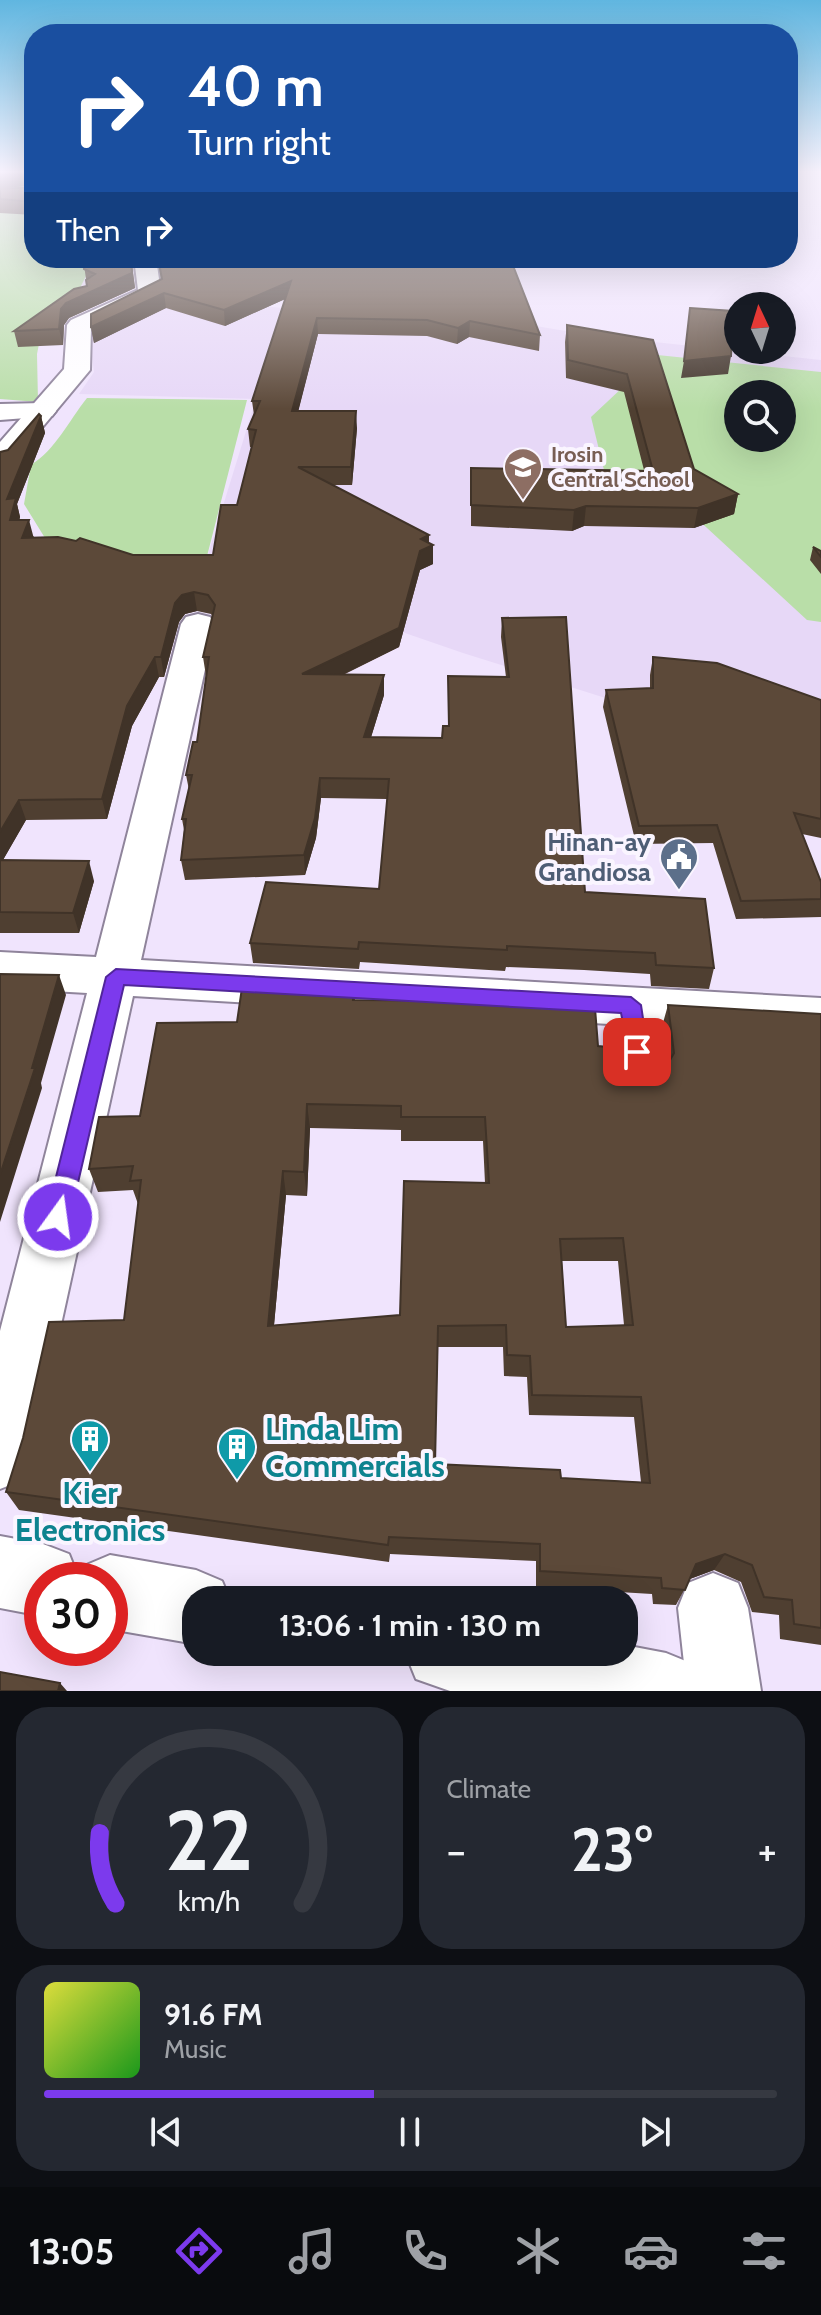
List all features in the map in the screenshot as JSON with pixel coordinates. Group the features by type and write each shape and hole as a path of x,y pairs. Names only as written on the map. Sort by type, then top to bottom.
{"street":[{"path":"0,460 77,370 79,325 150,293 146,268"},
{"path":"0,412 43,411"},
{"path":"0,1457 198,624"},
{"path":"0,970 821,1017"},
{"path":"631,1005 640,1076"},
{"path":"0,1572 24,1576"},
{"path":"128,1595 182,1605"},
{"path":"713,1608 724,1691"},
{"path":"523,1666 666,1691"}],"shaded area":[{"name":"Irosin Central School","path":"231,294 264,306 300,310 396,302 589,335 724,350 724,364 796,364 796,357 821,360 821,766 463,653 205,564 256,399 79,394 94,372 88,326 153,298"}],"green space":[{"path":"0,251 24,251 24,268 90,268 73,302 45,314 37,354 38,402 0,399"},
{"path":"580,347 821,372 821,622 807,620 694,516 604,470 591,417 623,387"},
{"path":"87,398 247,400 205,564 53,551 24,504 31,465 55,443"}],"building":[{"path":"132,268 132,273 66,303 61,309 59,329 14,331 74,289 87,286 86,280 95,274 84,269"},
{"path":"160,268 514,268 540,335 470,321 458,328 427,320 317,318 292,411 356,411 351,467 298,467 429,535 421,539 433,545 420,551 399,628 302,674 384,675 364,737 442,738 443,726 449,726 448,676 509,677 502,618 566,617 585,892 705,899 714,968 656,965 655,953 507,946 507,950 359,942 358,949 250,943 266,882 379,889 389,779 320,778 315,818 304,855 181,860 186,819 182,819 192,775 186,775 193,742 197,742 209,657 203,657 215,605 208,595 194,592 182,595 175,603 161,657 155,657 127,706 102,799 19,800 0,832 0,452 8,450 39,414 41,416 7,499 16,498 10,520 29,520 22,538 58,537 76,541 80,538 133,555 213,555 221,505 237,505 256,430 248,429 260,401 252,401 291,281 224,310 164,293 91,327 91,314 162,279"},
{"path":"690,308 724,310 724,357 684,361"},
{"path":"567,325 653,340 694,469 738,494 698,508 586,506 574,510 471,505 471,468 653,471 627,374 568,360"},
{"path":"653,657 717,663 821,700 821,819 794,813 821,882 821,899 741,901 717,825 639,826 606,690 653,688"},
{"path":"0,860 89,861 73,913 0,912"},
{"path":"0,974 59,975 32,1068 35,1068 0,1175"},
{"path":"243,981 354,987 353,1000 512,1001 512,1004 595,1008 598,1046 617,1048 625,1068 645,1076 665,1069 674,1053 668,1005 821,1014 821,1628 794,1624 792,1600 764,1597 752,1565 725,1554 696,1564 685,1590 662,1588 661,1578 540,1571 540,1544 389,1537 388,1545 6,1492 23,1438 49,1322 124,1320 141,1180 130,1181 133,1166 89,1169 99,1117 140,1116 157,1023 237,1022","holes":["307,1104 401,1106 401,1117 485,1117 489,1183 404,1181 400,1315 268,1326 283,1171 304,1172","623,1238 633,1325 566,1327 560,1239","506,1325 507,1355 530,1356 532,1395 641,1397 650,1483 561,1478 560,1470 435,1464 438,1326"]},
{"path":"0,1672 60,1683 58,1691 0,1691"}],"place":[{"name":"Irosin Central School","path":"523,501"},
{"name":"Hinan-ay Grandiosa","path":"679,891"},
{"name":"Kier Electronics","path":"90,1473"},
{"name":"Linda Lim Commercials","path":"237,1481"}],"route":[{"path":"58,1217 116,977 631,1005 637,1052"}]}
